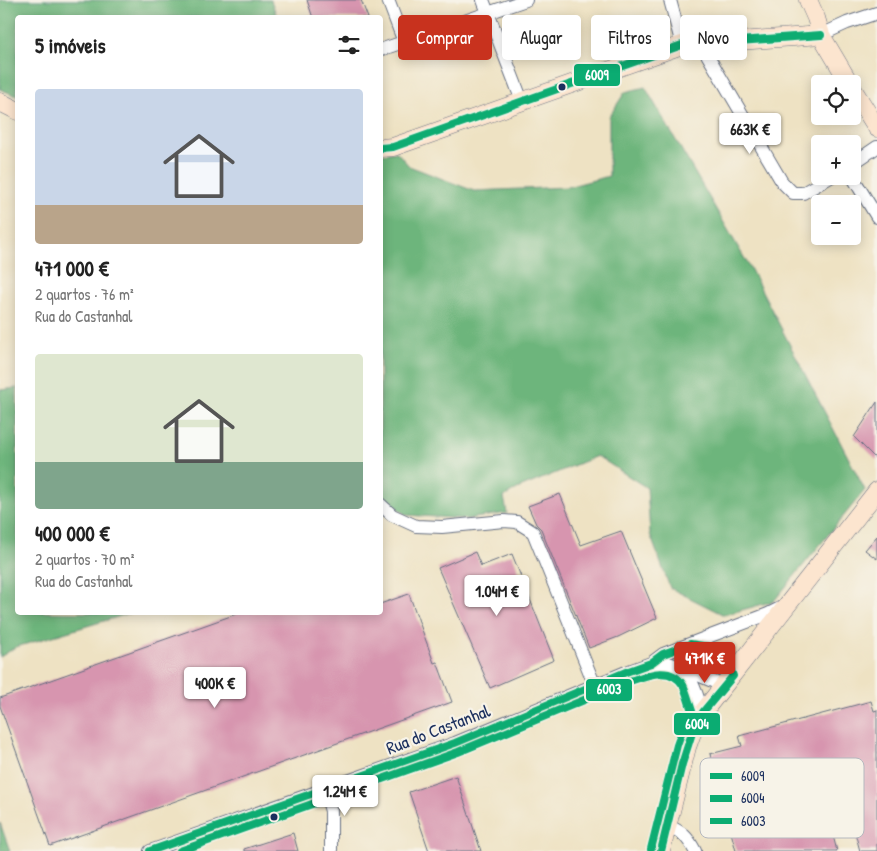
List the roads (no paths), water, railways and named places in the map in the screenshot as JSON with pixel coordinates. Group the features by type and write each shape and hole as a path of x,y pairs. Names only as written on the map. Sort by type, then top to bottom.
{"street":[{"path":"388,0 398,26"},
{"path":"483,0 522,101"},
{"path":"481,15 526,0"},
{"path":"670,0 680,38"},
{"path":"808,0 821,36 845,75"},
{"path":"747,41 821,36 847,23 877,13"},
{"path":"383,49 398,44"},
{"path":"383,148 393,147 680,46"},
{"path":"710,60 782,182 792,193 802,193 816,185"},
{"path":"0,102 15,110"},
{"path":"861,102 877,128"},
{"path":"861,158 877,147"},
{"path":"857,185 877,217"},
{"path":"661,851 687,747 703,712 877,491"},
{"path":"383,506 392,514 416,526 442,527 504,520 517,522 533,532 595,686"},
{"name":"Rua do Castanhal","path":"651,664 663,654 768,614 786,605"},
{"path":"690,644 708,647 721,654 730,666 729,681"},
{"name":"Rua do Castanhal","path":"150,851 455,743 626,672 651,664 670,664 729,681"},
{"path":"682,668 692,681 703,712"},
{"path":"325,790 331,811 332,851"},
{"path":"666,825 686,836 695,851"}]}
